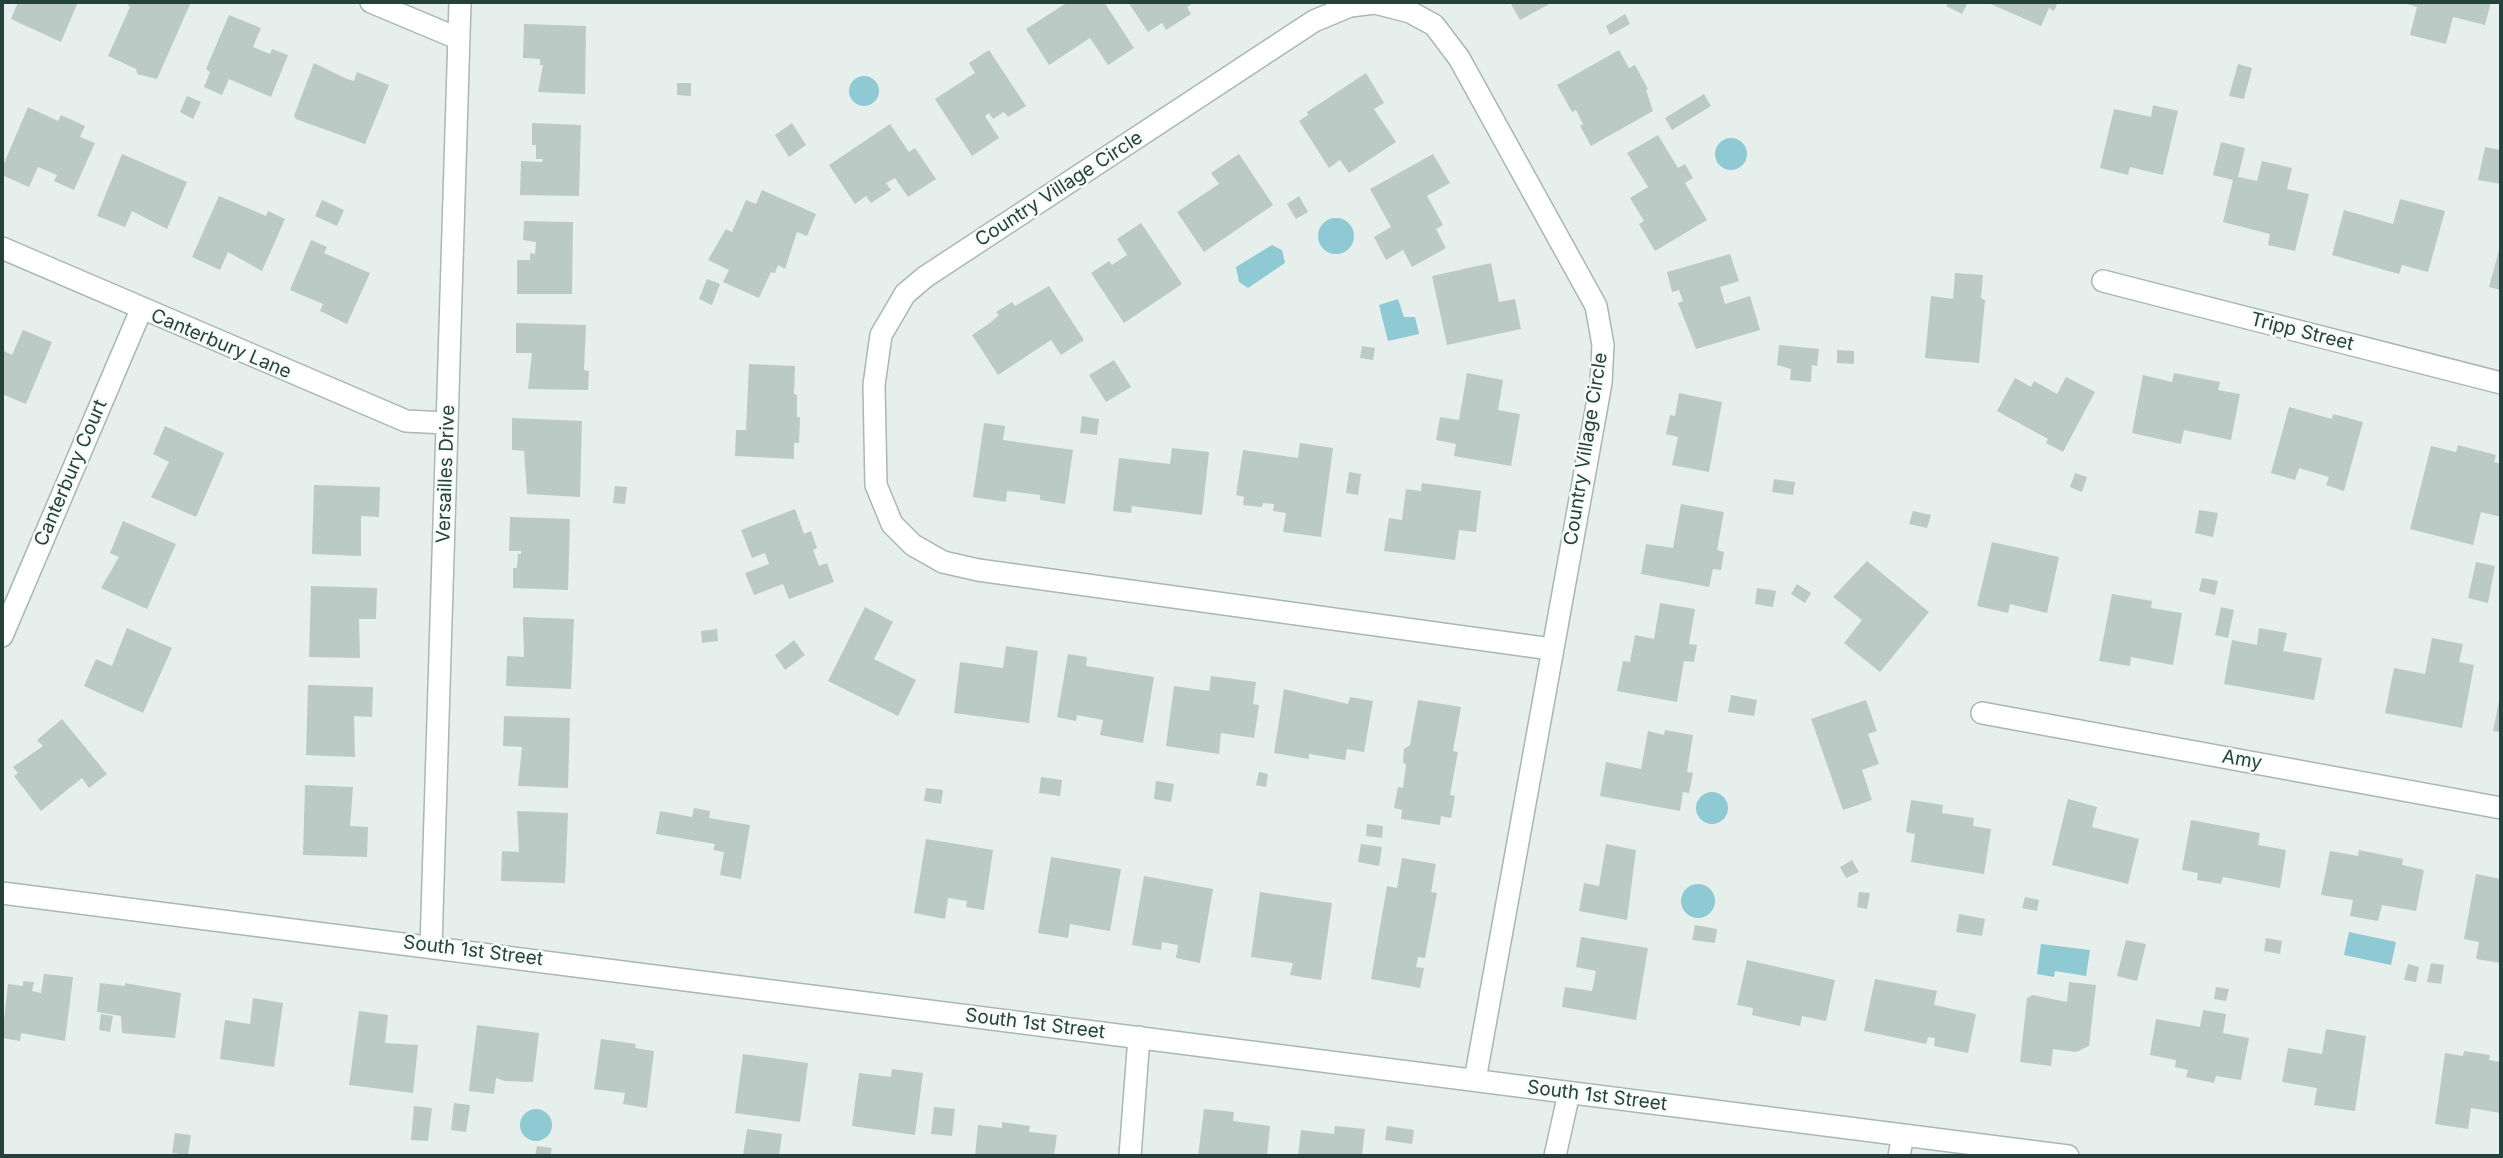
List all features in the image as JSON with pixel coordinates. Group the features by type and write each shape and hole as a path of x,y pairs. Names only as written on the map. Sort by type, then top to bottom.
{"street":[{"path":"371,2 457,38"},
{"name":"Versailles Drive","path":"431,947 460,2"},
{"name":"Country Village Circle","path":"1475,1080 1601,383 1604,345 1596,306 1459,58 1434,25 1410,12 1375,4 1350,6 1314,21 925,277 905,294 881,335 874,386 876,485 892,524 913,545 943,562 978,570 1551,649"},
{"name":"Canterbury Lane","path":"2,248 141,310 406,421 445,423"},
{"name":"Tripp Street","path":"2103,281 2501,383"},
{"name":"Canterbury Court","path":"2,636 141,310"},
{"name":"Amy","path":"1982,713 2501,808"},
{"name":"South 1st Street","path":"2,893 2068,1156"},
{"path":"1130,1156 1139,1037"},
{"path":"1555,1156 1569,1093"},
{"path":"1899,1156 1903,1135"}],"water":[{"path":"864,76 875,80 879,91 875,102 864,106 853,102 849,91 853,80"},
{"path":"1731,138 1742,143 1747,154 1742,165 1731,170 1720,165 1715,154 1720,143"},
{"path":"1336,218 1349,223 1354,236 1349,249 1336,254 1323,249 1318,236 1323,223"},
{"path":"1272,245 1282,250 1285,263 1248,288 1239,282 1236,267"},
{"path":"1398,299 1404,317 1415,317 1419,334 1388,341 1379,305"},
{"path":"1712,792 1723,797 1728,808 1723,819 1712,824 1701,819 1696,808 1701,797"},
{"path":"1698,884 1710,889 1715,901 1710,913 1698,918 1686,913 1681,901 1686,889"},
{"path":"2349,932 2396,942 2391,965 2344,955"},
{"path":"2041,944 2090,950 2086,976 2055,971 2054,977 2037,974"},
{"path":"536,1109 547,1114 552,1125 547,1136 536,1141 525,1136 520,1125 525,1114"}],"building":[{"path":"18,2 78,2 61,42 11,19"},
{"path":"125,2 191,2 157,79 137,74 136,69 108,56 130,7"},
{"path":"1068,2 1104,2 1134,48 1108,65 1090,38 1049,65 1026,29"},
{"path":"1128,2 1195,2 1187,7 1191,14 1166,30 1162,23 1148,32"},
{"path":"1553,2 1520,20 1511,4"},
{"path":"1949,2 1968,2 1962,14 1946,6"},
{"path":"1986,2 2058,2 2054,11 2049,8 2041,26"},
{"path":"2491,2 2485,25 2453,17 2446,44 2410,35 2417,7 2407,4"},
{"path":"1625,14 1630,24 1610,35 1606,26"},
{"path":"229,15 261,28 253,47 270,54 272,49 288,55 271,97 229,79 222,95 204,87 210,72 206,69"},
{"path":"524,24 586,26 585,94 538,92 543,65 540,65 540,59 523,58"},
{"path":"989,50 1026,106 1008,117 1004,112 993,119 989,113 985,116 999,138 972,156 935,99 975,73 969,63"},
{"path":"1619,50 1629,68 1635,65 1648,89 1646,90 1653,111 1591,146 1580,126 1583,124 1576,110 1572,112 1557,85"},
{"path":"314,63 347,79 354,81 357,72 389,85 365,144 294,116"},
{"path":"2238,64 2252,68 2244,99 2229,96"},
{"path":"1366,73 1384,103 1374,109 1396,142 1349,173 1340,160 1329,168 1299,121 1308,115 1307,112"},
{"path":"677,83 691,83 691,96 677,95"},
{"path":"1704,94 1711,106 1672,130 1665,118"},
{"path":"187,96 201,102 193,119 180,112"},
{"path":"2153,105 2178,111 2163,175 2130,167 2128,175 2100,168 2114,109 2151,117"},
{"path":"28,107 58,121 61,115 85,126 80,137 95,143 74,190 54,181 57,175 38,167 29,187 2,175 2,168"},
{"path":"532,123 581,125 579,196 520,195 521,161 542,162 543,159 536,159 536,145 532,145"},
{"path":"792,123 806,145 789,157 775,135"},
{"path":"890,124 909,152 915,148 936,179 908,197 895,178 886,183 891,190 871,203 866,196 855,204 829,165"},
{"path":"1658,135 1678,168 1685,164 1693,178 1685,183 1707,220 1655,251 1639,224 1644,221 1630,198 1648,187 1627,153"},
{"path":"2221,142 2245,148 2238,177 2257,181 2262,161 2292,168 2287,189 2309,194 2295,251 2268,245 2270,234 2223,222 2233,180 2213,175"},
{"path":"2485,147 2501,150 2501,184 2478,180"},
{"path":"122,154 187,182 167,229 132,211 125,227 97,216"},
{"path":"1239,154 1273,205 1204,252 1177,212 1219,184 1211,173"},
{"path":"1433,154 1450,183 1427,196 1443,225 1436,229 1446,248 1412,267 1403,250 1386,260 1374,237 1391,227 1370,189"},
{"path":"762,190 816,214 807,236 797,232 785,269 778,265 775,273 771,272 759,298 723,282 729,270 708,260 726,229 732,232 746,200 756,204"},
{"path":"219,196 266,216 268,211 285,219 262,271 228,252 220,270 192,257"},
{"path":"1299,196 1308,212 1296,219 1287,204"},
{"path":"2400,199 2445,211 2428,272 2402,265 2399,274 2332,255 2344,210 2393,224"},
{"path":"322,200 344,210 337,226 315,216"},
{"path":"524,221 573,222 572,294 517,294 517,260 530,260 530,253 535,254 536,242 523,240"},
{"path":"1141,223 1182,284 1124,323 1091,273 1109,261 1112,265 1127,255 1117,239"},
{"path":"311,240 327,247 324,253 370,273 347,324 320,311 323,304 290,290"},
{"path":"2501,243 2501,290 2489,287"},
{"path":"1730,254 1739,281 1720,287 1725,304 1750,296 1760,330 1696,349 1678,303 1683,301 1679,290 1672,292 1667,272"},
{"path":"1491,263 1499,302 1515,299 1521,329 1447,345 1432,276"},
{"path":"1955,273 1983,275 1981,298 1985,300 1979,363 1925,358 1931,296 1953,299"},
{"path":"707,279 720,284 712,305 699,299"},
{"path":"1049,286 1084,340 1061,355 1051,340 998,375 972,335 999,315 996,312 1012,302 1015,306"},
{"path":"516,323 586,325 584,370 589,371 588,390 528,389 532,353 516,353"},
{"path":"23,330 52,342 26,404 2,394 2,350 12,355"},
{"path":"1779,345 1819,349 1817,366 1812,365 1811,382 1790,380 1791,369 1777,365"},
{"path":"1362,346 1375,348 1373,360 1360,358"},
{"path":"1837,350 1854,351 1854,364 1837,363"},
{"path":"1114,360 1131,387 1106,402 1089,375"},
{"path":"749,364 795,366 794,394 797,395 797,417 800,417 799,443 794,443 794,459 735,456 736,430 746,430"},
{"path":"1467,373 1503,380 1498,410 1520,414 1511,466 1454,456 1456,444 1436,440 1440,417 1459,420"},
{"path":"2174,373 2220,382 2218,390 2240,394 2231,440 2184,430 2181,444 2132,433 2143,375 2172,382"},
{"path":"2066,377 2095,392 2063,452 2046,443 2048,439 1997,411 2015,378 2031,387 2034,381 2057,394"},
{"path":"1679,393 1722,402 1709,472 1672,465 1678,437 1666,434 1670,415 1675,416"},
{"path":"2289,407 2332,419 2333,414 2363,422 2344,491 2326,485 2329,477 2299,468 2295,480 2271,473"},
{"path":"1082,416 1099,419 1097,435 1080,433"},
{"path":"512,418 582,421 580,497 527,494 524,451 512,450"},
{"path":"984,423 1005,426 1003,440 1073,450 1065,504 1040,500 1040,495 1007,491 1006,502 973,497"},
{"path":"165,426 224,453 196,517 151,497 169,462 153,454"},
{"path":"1300,443 1333,448 1321,537 1283,532 1286,513 1273,511 1274,504 1263,503 1262,507 1243,505 1244,497 1236,495 1243,450 1298,458"},
{"path":"2458,445 2496,455 2494,462 2501,464 2501,517 2481,512 2473,545 2410,529 2431,446 2456,452"},
{"path":"1172,448 1209,452 1202,515 1132,506 1131,513 1113,511 1119,458 1170,464"},
{"path":"1349,472 1361,474 1358,495 1346,493"},
{"path":"2075,473 2087,477 2082,492 2070,487"},
{"path":"1774,479 1795,482 1793,495 1772,492"},
{"path":"1422,483 1481,491 1476,532 1459,530 1455,560 1384,551 1389,518 1402,520 1406,489 1421,491"},
{"path":"314,485 380,487 379,517 361,516 361,556 312,554"},
{"path":"615,486 627,487 625,504 613,503"},
{"path":"1681,504 1724,512 1717,550 1724,552 1721,570 1713,569 1709,587 1641,574 1646,544 1673,548"},
{"path":"795,509 804,534 811,531 817,548 813,550 819,566 827,563 834,582 789,599 783,584 754,595 745,573 769,564 765,553 752,558 741,530"},
{"path":"2199,510 2218,513 2213,537 2195,533"},
{"path":"1913,511 1931,515 1927,528 1909,524"},
{"path":"510,517 570,519 568,590 513,588 513,568 517,568 518,554 521,554 521,551 509,551"},
{"path":"123,521 176,544 147,609 101,588 119,557 110,553"},
{"path":"1992,542 2059,557 2047,613 2010,604 2008,613 1977,606"},
{"path":"1867,561 1929,612 1880,672 1844,643 1862,620 1833,597"},
{"path":"2476,562 2495,566 2488,603 2468,598"},
{"path":"2202,578 2218,581 2215,595 2199,591"},
{"path":"1797,584 1811,593 1805,603 1791,594"},
{"path":"311,586 377,588 376,619 359,619 360,658 309,657"},
{"path":"1757,588 1776,591 1773,607 1755,604"},
{"path":"2112,594 2152,601 2151,608 2182,613 2173,665 2131,657 2130,666 2099,661"},
{"path":"1660,603 1695,609 1689,644 1697,645 1694,662 1684,661 1677,702 1617,691 1623,661 1630,662 1635,635 1654,639"},
{"path":"865,607 893,622 874,659 916,680 898,716 828,681"},
{"path":"2221,607 2234,610 2228,638 2215,635"},
{"path":"523,617 574,619 571,689 506,686 507,656 524,657"},
{"path":"127,628 172,648 143,713 84,686 96,659 112,666"},
{"path":"2259,628 2287,633 2283,651 2322,658 2314,700 2224,684 2232,640 2257,645"},
{"path":"717,629 718,641 702,643 701,631"},
{"path":"2432,638 2463,644 2459,662 2474,665 2462,728 2385,713 2394,668 2425,674"},
{"path":"794,640 805,655 785,670 775,655"},
{"path":"1006,646 1038,651 1029,723 954,713 960,662 1003,668"},
{"path":"1068,654 1087,657 1086,666 1154,677 1143,743 1100,735 1103,720 1077,715 1076,721 1057,717"},
{"path":"1211,676 1256,682 1253,704 1259,705 1254,738 1221,733 1219,754 1166,746 1174,686 1209,691"},
{"path":"308,685 373,687 372,717 354,716 355,757 306,755"},
{"path":"1284,689 1348,704 1350,697 1373,701 1364,752 1347,749 1345,760 1309,754 1309,759 1274,753"},
{"path":"1731,695 1757,700 1754,716 1728,712"},
{"path":"2501,696 2501,732 2493,731"},
{"path":"1418,700 1461,707 1453,751 1458,752 1450,795 1455,796 1451,818 1441,816 1440,825 1401,819 1402,810 1394,808 1398,787 1403,788 1406,765 1403,762 1404,749 1410,745"},
{"path":"1866,700 1877,731 1868,734 1879,764 1862,770 1872,800 1843,810 1811,719"},
{"path":"504,716 570,718 568,788 518,786 522,747 503,746"},
{"path":"62,719 107,774 89,788 82,778 41,811 14,776 18,773 13,767 43,746 37,740"},
{"path":"1665,730 1693,735 1687,772 1693,773 1689,793 1683,792 1680,811 1600,796 1606,762 1641,769 1648,731 1664,735"},
{"path":"1259,772 1268,774 1266,787 1256,785"},
{"path":"1041,777 1062,780 1060,796 1039,793"},
{"path":"1156,781 1174,784 1171,802 1154,799"},
{"path":"305,785 353,787 350,826 368,827 367,857 303,855"},
{"path":"926,788 943,790 941,804 924,801"},
{"path":"2068,799 2097,807 2092,827 2139,839 2128,884 2052,865"},
{"path":"1911,800 1943,805 1942,813 1974,818 1973,826 1991,829 1984,874 1911,862 1915,834 1906,832"},
{"path":"694,808 710,811 709,818 750,825 741,879 720,875 724,852 713,850 715,844 656,834 660,811 692,817"},
{"path":"517,811 568,813 565,883 501,881 502,851 519,852"},
{"path":"2191,820 2260,833 2258,845 2286,850 2280,888 2223,877 2221,884 2197,880 2198,873 2182,870"},
{"path":"1367,824 1383,826 1382,838 1366,836"},
{"path":"926,839 993,850 984,910 966,907 967,901 948,898 945,919 914,913"},
{"path":"1361,844 1382,847 1379,866 1358,862"},
{"path":"1606,844 1636,850 1627,920 1579,911 1584,883 1599,886"},
{"path":"2359,850 2403,859 2402,865 2424,870 2416,911 2382,905 2378,921 2350,916 2353,900 2321,895 2330,851 2358,856"},
{"path":"1051,857 1121,869 1110,931 1070,924 1068,938 1038,933"},
{"path":"1402,858 1436,864 1431,892 1437,893 1425,958 1418,957 1416,967 1424,968 1420,988 1371,979 1387,886 1397,888"},
{"path":"1852,860 1859,872 1846,878 1840,867"},
{"path":"2476,874 2501,879 2501,963 2476,959 2479,942 2464,939"},
{"path":"1144,876 1213,889 1200,963 1176,958 1178,945 1162,942 1161,950 1132,945"},
{"path":"1260,892 1332,903 1321,980 1290,975 1293,963 1251,957"},
{"path":"1859,892 1870,893 1867,909 1857,907"},
{"path":"2025,897 2039,900 2037,911 2022,908"},
{"path":"1959,914 1985,919 1982,936 1956,932"},
{"path":"1695,925 1717,929 1715,943 1692,940"},
{"path":"1581,937 1648,948 1636,1020 1562,1007 1565,987 1592,991 1596,971 1576,967"},
{"path":"2266,938 2282,941 2280,954 2264,951"},
{"path":"2126,940 2146,944 2137,981 2117,976"},
{"path":"1747,960 1835,980 1826,1021 1802,1016 1800,1026 1752,1015 1753,1008 1737,1005"},
{"path":"2431,963 2444,965 2441,984 2427,982"},
{"path":"2408,964 2419,967 2416,982 2404,980"},
{"path":"44,974 73,977 65,1041 21,1033 20,1041 2,1038 8,984 23,986 23,981 34,982 32,991 41,993"},
{"path":"1875,979 1937,991 1934,1005 1976,1014 1968,1053 1934,1046 1935,1038 1928,1037 1926,1044 1864,1031"},
{"path":"2069,982 2096,985 2089,1046 2076,1052 2053,1049 2051,1066 2020,1062 2027,998 2033,995 2067,1002"},
{"path":"100,983 125,986 125,983 181,993 175,1038 122,1033 121,1016 97,1012"},
{"path":"2216,987 2229,989 2226,1001 2214,999"},
{"path":"253,998 283,1003 274,1067 220,1059 225,1020 250,1024"},
{"path":"2203,1010 2226,1014 2223,1033 2249,1038 2241,1080 2216,1076 2214,1083 2186,1077 2188,1070 2175,1067 2176,1060 2150,1055 2156,1019 2200,1027"},
{"path":"359,1011 388,1015 385,1043 418,1045 413,1093 349,1085"},
{"path":"101,1014 113,1016 110,1032 99,1030"},
{"path":"477,1025 539,1033 533,1082 496,1078 494,1094 469,1091"},
{"path":"2326,1029 2366,1036 2355,1111 2314,1105 2317,1088 2282,1082 2288,1048 2322,1054"},
{"path":"601,1039 636,1044 635,1048 654,1051 647,1108 623,1104 625,1093 594,1089"},
{"path":"2464,1051 2490,1055 2489,1060 2501,1062 2501,1113 2471,1108 2468,1129 2435,1124 2445,1053 2463,1056"},
{"path":"743,1054 808,1063 800,1122 735,1113"},
{"path":"892,1069 923,1073 915,1135 852,1126 859,1073 891,1077"},
{"path":"454,1103 470,1105 466,1132 451,1130"},
{"path":"414,1106 432,1108 428,1141 411,1140"},
{"path":"934,1107 955,1109 952,1136 931,1134"},
{"path":"1204,1109 1234,1112 1233,1121 1270,1126 1267,1156 1198,1156"},
{"path":"1002,1122 1030,1126 1029,1132 1057,1135 1054,1156 975,1156 978,1125 1002,1128"},
{"path":"1335,1126 1365,1129 1362,1156 1298,1156 1301,1130 1334,1134"},
{"path":"1387,1126 1414,1130 1412,1144 1385,1140"},
{"path":"747,1129 782,1134 779,1156 743,1156"},
{"path":"175,1133 191,1135 188,1155 172,1153"},
{"path":"537,1146 552,1148 550,1156 535,1156"}]}
